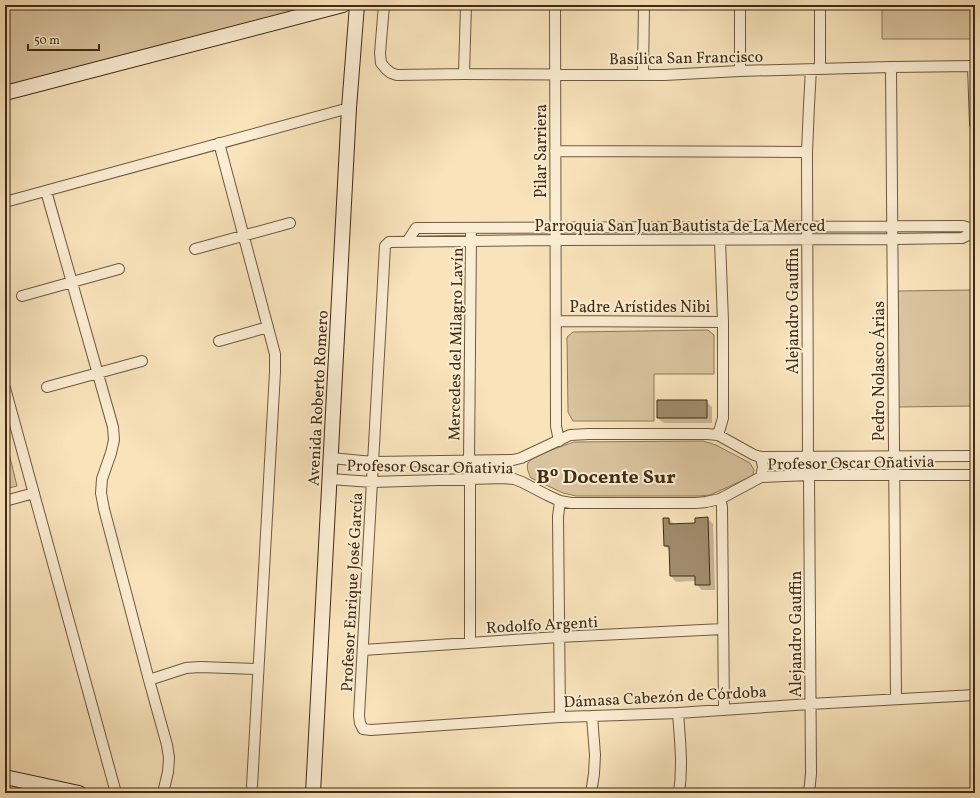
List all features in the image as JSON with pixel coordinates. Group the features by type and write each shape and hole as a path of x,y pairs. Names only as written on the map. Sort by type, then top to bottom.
{"main road":[{"path":"5,93 343,5"},
{"name":"Avenida Roberto Romero","path":"313,793 349,108 357,5"},
{"path":"5,777 79,793"}],"street":[{"name":"Basílica San Francisco","path":"384,5 380,53 381,63 391,73 397,75 664,75 740,71 974,66"},
{"path":"464,74 466,5"},
{"name":"Pilar Sarriera","path":"555,5 556,426 559,441"},
{"path":"644,5 644,74"},
{"path":"740,5 740,71"},
{"name":"Alejandro Gauffin","path":"808,457 807,152 809,105 816,69 820,5"},
{"path":"974,66 975,124"},
{"name":"Pedro Nolasco Árias","path":"891,67 896,699"},
{"path":"5,202 349,108"},
{"path":"219,143 275,354 252,786"},
{"path":"555,151 807,152"},
{"path":"46,191 113,427 114,440 102,480 101,493 167,745 169,758 168,772 162,793"},
{"path":"195,249 290,223"},
{"path":"407,242 416,228 963,226 975,231"},
{"name":"Mercedes del Milagro Lavín","path":"469,461 471,228"},
{"name":"Parroquia San Juan Bautista de La Merced","path":"385,246 389,242 962,238 975,231"},
{"path":"718,435 723,418 723,322 720,240"},
{"name":"Profesor Enrique José García","path":"360,724 359,716 385,246"},
{"path":"22,296 120,270"},
{"name":"Padre Arístides Nibi","path":"556,321 723,322"},
{"path":"219,341 268,327"},
{"path":"47,386 142,361"},
{"path":"5,388 116,793"},
{"name":"Profesor Oscar Oñativia","path":"331,458 373,462 513,460 521,458 570,435 589,434 718,435 754,455 762,457 975,456"},
{"path":"761,477 764,467 762,457"},
{"path":"513,460 511,472 514,479"},
{"name":"Alejandro Gauffin","path":"809,475 811,774 809,793"},
{"name":"Profesor Oscar Oñativia","path":"330,479 372,482 503,478 514,479 547,495 571,503 696,503 720,499 761,477 809,475 975,476"},
{"path":"470,480 470,643"},
{"path":"5,501 34,493"},
{"path":"720,499 722,506 724,710"},
{"path":"560,500 558,517 560,717"},
{"name":"Rodolfo Argenti","path":"363,650 559,637 723,629"},
{"path":"149,680 186,668 258,669"},
{"name":"Dámasa Cabezón de Córdoba","path":"360,724 363,729 371,730 560,717 678,713 975,695"},
{"path":"678,713 682,752 679,793"},
{"path":"591,793 595,755 592,716"}],"shaded area":[{"path":"5,5 324,5 5,91"},
{"path":"882,5 975,5 975,39 882,39"},
{"path":"973,290 973,406 898,407 898,291"},
{"path":"708,330 714,335 714,374 654,374 654,421 573,421 568,412 567,337 573,332"},
{"path":"703,441 716,445 750,463 754,470 753,475 710,495 576,496 563,493 531,478 527,465 536,457 574,442"},
{"path":"7,445 17,486 5,489 5,446"}],"building":[{"path":"657,400 707,400 707,418 657,418"},
{"path":"708,517 710,585 695,585 695,576 670,576 669,546 664,546 663,518 669,518 669,524 695,523 695,518"}],"district":[{"name":"Bº Docente Sur","path":"606,476"}]}
